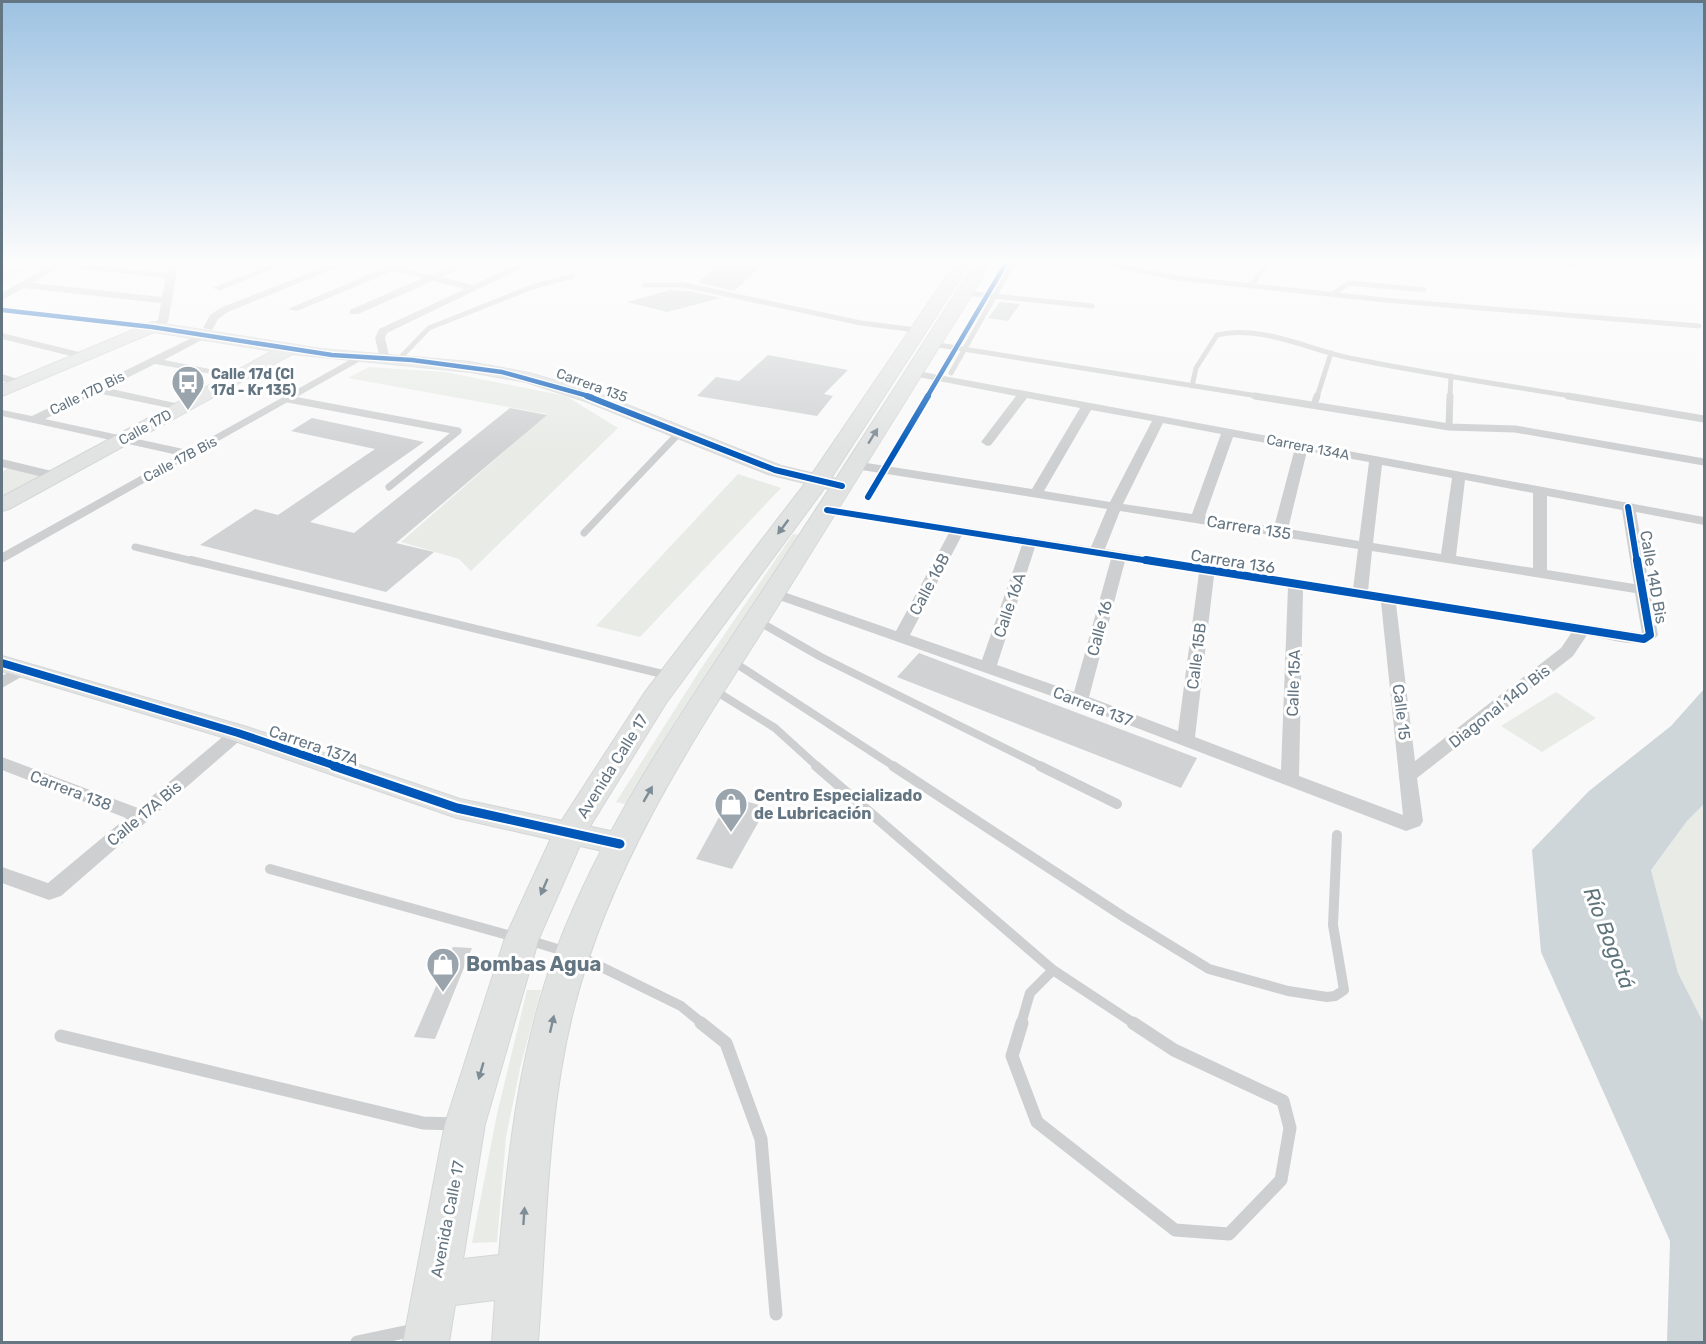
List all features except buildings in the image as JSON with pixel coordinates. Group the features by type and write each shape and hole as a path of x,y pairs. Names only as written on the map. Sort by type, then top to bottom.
{"main road":[{"name":"Avenida Calle 17","path":"430,1318 465,1124 522,938 569,834 613,761 671,676 838,477 942,328"},
{"name":"Avenida Calle 17","path":"515,1342 525,1203 544,1065 557,1004 572,953 590,905 620,844 711,688 827,510 838,477 916,330"},
{"path":"430,1318 519,1275"}],"street":[{"path":"2,391 150,328"},
{"name":"Carrera 135","path":"160,328 207,332 289,349 359,358 470,367 529,378 591,397 775,470 1036,494 1643,590"},
{"name":"Calle 17D Bis","path":"33,420 154,361 207,332 209,328"},
{"path":"390,328 383,331 380,338 392,360"},
{"path":"2,336 83,356"},
{"name":"Calle 17D","path":"2,505 289,349"},
{"name":"Calle 17B Bis","path":"2,559 359,358"},
{"path":"154,361 236,377"},
{"name":"Carrera 134A","path":"912,373 1704,521"},
{"path":"2,377 20,383"},
{"path":"96,389 180,408"},
{"path":"987,442 1024,394"},
{"path":"1036,494 1088,406"},
{"path":"2,413 189,454"},
{"path":"1096,553 1115,506 1159,419"},
{"path":"1197,519 1228,432"},
{"path":"1280,532 1302,446"},
{"path":"1360,595 1376,460"},
{"path":"2,463 55,476"},
{"path":"1448,559 1459,475"},
{"path":"1540,490 1540,573"},
{"name":"Calle 14D Bis","path":"1628,507 1650,635 1635,640"},
{"name":"Carrera 136","path":"827,510 1635,640"},
{"name":"Calle 16B","path":"901,638 957,531"},
{"name":"Calle 16A","path":"988,668 1030,542"},
{"name":"Calle 16","path":"1080,700 1119,556"},
{"name":"Calle 15B","path":"1186,741 1207,570"},
{"name":"Calle 15A","path":"1290,781 1296,585"},
{"name":"Carrera 137","path":"773,593 1080,700 1290,781 1410,824"},
{"name":"Calle 15","path":"1388,599 1409,775 1413,821 1410,824"},
{"name":"Diagonal 14D Bis","path":"1409,775 1567,652 1582,630"},
{"path":"2,683 12,666"},
{"name":"Carrera 137A","path":"12,666 238,734 457,807 620,844"},
{"name":"Calle 17A Bis","path":"2,875 49,892 238,734"},
{"name":"Carrera 138","path":"2,763 141,816"}],"lane":[{"path":"392,360 430,328"},
{"path":"898,328 916,330"},
{"path":"951,373 976,328"},
{"path":"1192,386 1196,368 1217,335 1226,332 1268,336 1331,353 1450,376 1704,419"},
{"path":"932,344 1449,427 1515,429 1704,462"},
{"path":"1314,405 1331,353"},
{"path":"1449,427 1450,376"},
{"path":"288,399 458,431 388,487"},
{"path":"584,533 679,433"},
{"path":"135,547 671,676"},
{"path":"756,620 821,657 1117,804"},
{"path":"729,660 1209,969 1288,991 1327,997 1335,996 1344,990 1333,925 1337,835"},
{"path":"711,688 775,728 857,804 1053,970 1174,1050 1283,1101 1290,1128 1281,1180 1230,1234 1175,1230 1038,1122 1012,1056 1030,993 1053,970"},
{"path":"270,869 572,953 681,1006 726,1043 761,1139 776,1314"},
{"path":"61,1036 423,1123 465,1124"},
{"path":"357,1342 430,1318"}],"shaded area":[{"path":"369,367 445,372 566,396 618,428 471,571 459,559 401,542 547,414 348,378"},
{"path":"8,468 47,477 2,502 2,472"},
{"path":"738,474 781,488 640,637 596,626"},
{"path":"793,534 802,535 633,806 616,802 700,670"},
{"path":"1556,692 1596,718 1542,752 1501,726"},
{"path":"1704,804 1704,1024 1678,973 1651,870 1687,821"},
{"path":"527,990 541,990 521,1064 506,1137 497,1242 472,1243 497,1114"}],"water":[{"name":"Río Bogotá","path":"1704,689 1704,804 1687,821 1651,870 1678,973 1704,1024 1704,1342 1667,1342 1670,1241 1541,952 1532,850 1589,791 1671,726"}],"cycle path":[{"path":"157,328 332,355 412,360 502,372 591,397 775,470 842,486"},
{"path":"868,497 968,328"},
{"path":"827,510 1644,639 1650,635 1628,507"},
{"path":"2,663 238,733 457,808 620,844"}],"place":[{"name":"Calle 17d (Cl 17d - Kr 135)","path":"188,411"},
{"name":"Centro Especializado de Lubricación","path":"731,833"},
{"name":"Bombas Agua","path":"443,993"}]}
